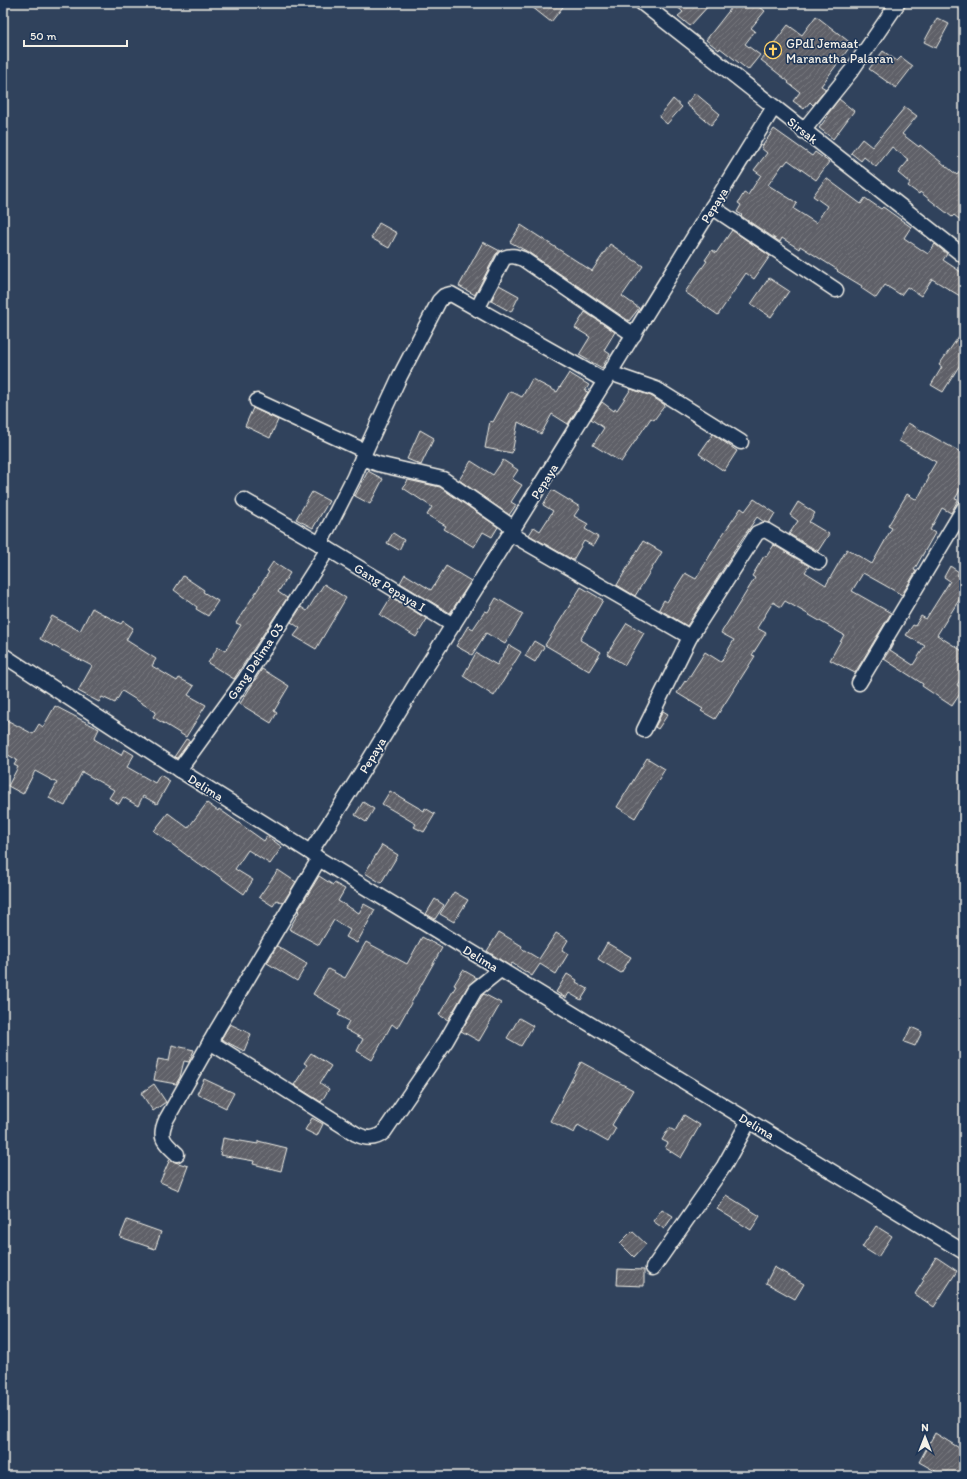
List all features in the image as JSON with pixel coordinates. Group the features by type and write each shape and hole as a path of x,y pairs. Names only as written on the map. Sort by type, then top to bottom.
{"street":[{"path":"803,131 852,70 898,3"},
{"name":"Sirsak","path":"646,4 803,131 964,256"},
{"name":"Pepaya","path":"177,1154 165,1143 162,1136 162,1128 315,856 338,812 774,107"},
{"path":"712,207 836,290"},
{"path":"634,335 523,259 514,256 504,258 477,309 608,377 656,389 740,442"},
{"name":"Gang Delima 03","path":"178,770 245,679 324,546 363,454 400,376 439,301 444,296 452,294 477,309"},
{"path":"257,401 363,454 378,464 443,479 512,531 690,637"},
{"name":"Gang Pepaya I","path":"244,500 324,546 453,625"},
{"path":"859,683 964,508"},
{"path":"644,730 690,637 760,530 767,531 819,562"},
{"name":"Delima","path":"3,655 178,770 315,856 964,1252"},
{"path":"210,1042 356,1134 370,1139 380,1137 446,1041 475,990 500,970"},
{"path":"653,1268 724,1166 749,1121"}],"building":[{"path":"527,3 566,3 551,22"},
{"path":"673,3 711,3 690,26 678,16 683,12"},
{"path":"735,3 755,3 765,11 751,28 755,31 745,44 760,55 748,70 720,48 719,50 706,40"},
{"path":"816,16 852,44 821,86 826,89 813,105 810,102 804,109 793,101 800,92 761,60 788,25 802,35"},
{"path":"937,18 949,24 936,48 924,42"},
{"path":"883,51 897,61 901,57 913,66 896,88 869,69"},
{"path":"695,93 720,114 711,125 686,104"},
{"path":"673,99 682,107 667,124 659,117"},
{"path":"839,99 854,111 833,139 819,128"},
{"path":"905,107 917,116 902,134 919,147 920,145 957,175 964,166 964,223 954,215 952,217 920,192 919,194 908,186 910,183 898,173 909,160 892,147 876,167 864,157 861,161 851,153 862,139 872,147"},
{"path":"774,129 812,156 815,152 829,162 816,180 788,160 784,165 783,164 768,185 797,203 794,209 816,223 827,206 813,196 826,178 861,204 865,198 881,209 883,207 911,227 904,238 928,254 935,244 947,254 943,260 964,274 964,290 960,296 932,279 921,296 907,287 901,295 885,285 876,298 861,288 862,286 800,246 799,249 782,238 780,242 741,216 742,215 737,212 741,205 738,203 744,193 748,195 761,175 754,170 767,153 761,148"},
{"path":"379,223 397,233 389,248 371,238"},
{"path":"521,225 592,271 610,244 643,266 622,296 639,308 629,321 528,252 510,242"},
{"path":"732,230 770,256 754,279 746,273 718,315 685,292 707,261 705,260 712,250 716,253"},
{"path":"483,242 500,251 496,254 475,295 459,286"},
{"path":"769,278 789,291 771,317 751,304"},
{"path":"499,285 519,296 511,312 491,301"},
{"path":"585,312 615,332 604,350 610,354 602,368 579,355 590,337 575,328"},
{"path":"964,329 964,358 943,392 931,385 942,367 939,365"},
{"path":"569,373 589,385 585,391 588,392 568,424 552,414 541,434 518,422 512,453 485,448 490,421 493,422 510,391 522,397 532,379 557,392"},
{"path":"631,389 651,396 665,405 654,420 651,418 621,462 593,445 604,428 591,419 602,402 614,411 615,409 617,410"},
{"path":"253,408 278,420 270,438 245,426"},
{"path":"908,423 964,454 964,483 955,499 958,500 951,513 942,508 930,530 935,533 902,595 863,573 852,591 891,613 855,673 830,660 844,635 785,601 781,607 773,602 757,628 766,633 752,655 755,656 715,719 701,711 703,709 677,693 685,681 686,682 705,652 721,662 734,640 721,633 755,578 752,576 764,556 766,557 774,545 809,566 805,572 826,585 847,549 872,564 892,528 888,526 907,494 917,500 929,478 927,477 936,462 899,441"},
{"path":"420,430 434,438 421,465 407,459"},
{"path":"713,434 737,451 724,471 699,454"},
{"path":"503,460 518,470 512,479 522,485 511,502 516,505 509,515 459,480 471,461 493,475"},
{"path":"368,471 383,479 370,504 355,496"},
{"path":"408,480 440,487 498,527 492,537 483,532 474,547 444,529 446,526 427,515 432,507 403,488"},
{"path":"552,490 580,507 574,516 588,524 585,529 598,537 593,546 584,541 573,560 529,535 534,527 540,531 553,511 543,505"},
{"path":"312,492 329,501 313,528 296,519"},
{"path":"754,499 775,513 769,523 764,522 757,517 733,552 687,626 659,609 664,600 667,602 685,573 696,579 721,537 741,508 745,511"},
{"path":"798,502 815,513 809,522 829,534 818,551 789,534 798,521 790,515"},
{"path":"393,533 404,540 399,550 387,543"},
{"path":"643,541 662,552 635,596 617,585"},
{"path":"273,562 290,573 278,592 287,598 234,679 208,663 218,647 225,651 241,625 236,623 269,572 267,571"},
{"path":"446,566 471,581 450,613 400,583 405,574 431,590"},
{"path":"950,566 959,572 957,575 964,580 964,592 937,635 964,652 964,673 957,685 963,689 952,706 922,686 923,684 884,659 895,640 890,650 913,665 925,646 906,635 913,625 915,626 921,616 926,619 950,581 944,577"},
{"path":"183,576 204,590 203,592 218,601 208,616 196,609 197,607 174,590"},
{"path":"324,584 346,598 316,649 294,636 300,628 291,622 301,607 307,611"},
{"path":"581,587 603,600 580,640 601,652 589,671 545,645"},
{"path":"391,597 427,619 416,637 380,615"},
{"path":"496,598 523,614 505,644 486,633 472,655 456,646 468,626 473,629 485,611 488,612"},
{"path":"92,608 121,624 123,621 133,628 126,640 156,659 152,666 177,681 179,678 194,686 188,695 206,705 186,737 153,717 156,712 122,691 115,703 102,697 99,702 78,691 92,666 40,639 52,616 80,631"},
{"path":"627,623 644,633 625,665 607,654"},
{"path":"534,641 544,647 535,662 525,656"},
{"path":"509,645 521,652 494,696 463,676 476,653 497,665"},
{"path":"262,669 289,686 274,711 277,713 271,723 240,704"},
{"path":"55,706 99,729 94,739 121,755 124,749 134,755 127,767 155,783 160,775 170,781 157,804 143,796 138,806 123,797 119,804 109,798 114,790 82,772 65,806 49,798 57,783 35,771 23,794 8,786 18,767 14,765 17,760 3,752 3,718 33,734 39,724 43,727"},
{"path":"663,711 668,714 658,729 655,727"},
{"path":"186,739 190,741 177,758 174,757"},
{"path":"647,758 665,769 635,818 617,807"},
{"path":"390,791 424,811 425,808 435,814 424,832 414,827 416,824 382,804"},
{"path":"363,802 374,809 366,822 355,815"},
{"path":"207,803 218,811 219,809 264,841 267,836 282,847 270,864 248,850 235,869 253,880 244,894 205,866 204,868 154,831 168,813 188,828"},
{"path":"382,845 398,855 381,883 365,873"},
{"path":"278,870 296,882 283,903 277,900 273,906 259,897"},
{"path":"319,876 333,885 334,883 345,889 338,901 359,913 364,904 375,910 357,943 346,937 350,930 334,920 319,945 289,929"},
{"path":"454,892 468,900 454,922 440,914"},
{"path":"435,899 444,905 435,919 426,914"},
{"path":"499,932 522,946 521,948 539,959 556,933 568,940 562,950 568,954 556,974 540,964 532,976 512,963 510,966 487,951"},
{"path":"422,937 442,948 397,1028 392,1024 372,1060 357,1051 363,1039 345,1029 349,1021 338,1015 341,1010 313,994 328,969 345,978 366,942 407,964"},
{"path":"607,943 631,957 621,973 598,959"},
{"path":"277,946 307,964 297,981 267,963"},
{"path":"463,970 477,978 468,986 448,1020 439,1015 456,986 454,985"},
{"path":"567,974 577,980 576,982 588,989 581,1000 569,993 566,998 556,992"},
{"path":"484,994 501,1003 479,1041 461,1031"},
{"path":"519,1018 533,1026 521,1046 507,1038"},
{"path":"230,1024 251,1034 244,1051 221,1039"},
{"path":"911,1027 922,1032 915,1046 904,1042"},
{"path":"172,1045 194,1050 189,1062 184,1061 180,1077 176,1084 154,1080 158,1059 169,1061"},
{"path":"311,1053 331,1066 320,1083 329,1089 321,1102 294,1085 307,1065 304,1063"},
{"path":"581,1062 633,1090 612,1125 616,1128 608,1142 578,1125 574,1133 550,1121"},
{"path":"204,1079 234,1093 226,1108 197,1094"},
{"path":"154,1084 166,1102 153,1111 141,1093"},
{"path":"684,1115 700,1125 681,1158 665,1148 668,1143 662,1140 669,1128 675,1131"},
{"path":"312,1118 323,1124 317,1136 305,1130"},
{"path":"223,1138 258,1144 258,1141 287,1148 281,1171 253,1164 254,1161 220,1155"},
{"path":"170,1159 188,1166 179,1190 160,1182"},
{"path":"726,1195 760,1216 751,1230 717,1209"},
{"path":"662,1209 673,1216 664,1229 653,1221"},
{"path":"127,1220 161,1232 155,1249 120,1237"},
{"path":"876,1226 892,1236 878,1257 862,1247"},
{"path":"632,1231 646,1244 634,1257 620,1243"},
{"path":"936,1257 957,1271 934,1307 915,1294 924,1280 922,1279"},
{"path":"774,1267 804,1284 795,1299 766,1283"},
{"path":"618,1269 644,1270 644,1286 617,1285"},
{"path":"935,1433 964,1451 964,1476 932,1476 935,1471 919,1462"}],"place":[{"name":"GPdI Jemaat Maranatha Palaran","path":"773,50"}]}
